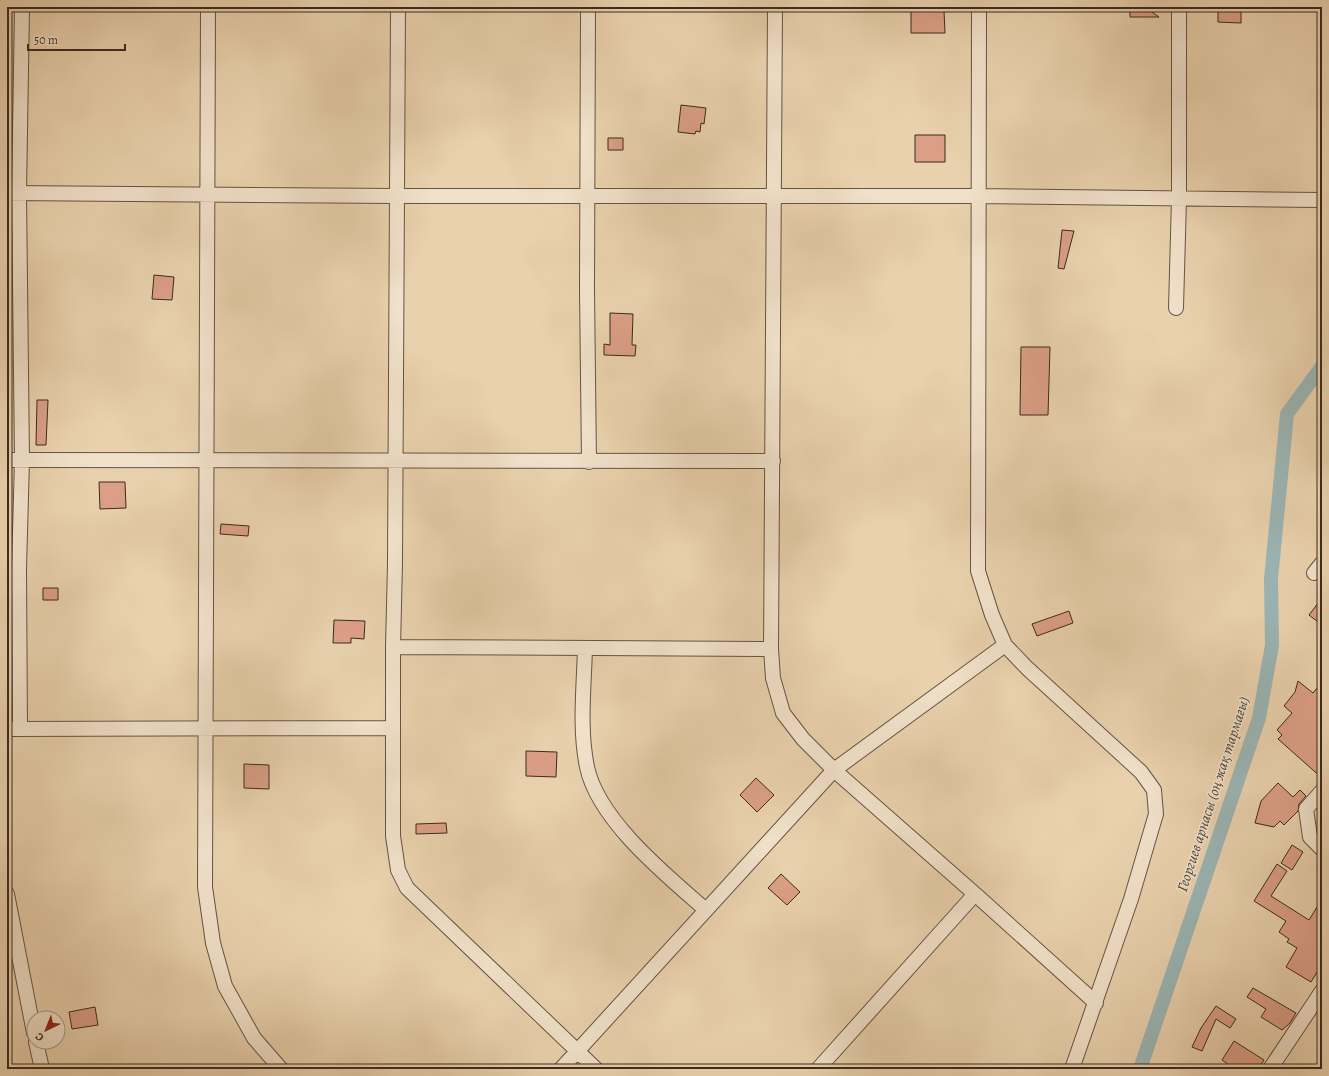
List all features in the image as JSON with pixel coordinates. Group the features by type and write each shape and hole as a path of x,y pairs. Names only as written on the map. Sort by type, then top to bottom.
{"street":[{"path":"22,7 13,193 22,460 14,729 394,728"},
{"path":"208,7 208,459 205,887 213,943 225,986 254,1038 281,1069"},
{"path":"398,7 393,647 393,836 398,870 407,888 596,1069"},
{"path":"588,7 587,290 589,462"},
{"path":"775,7 771,649 773,678 783,713 803,739 834,770 1096,1003"},
{"path":"979,7 978,570 992,615 1005,645 1032,674 1141,772 1154,790 1156,807 1154,823 1131,899 1072,1069"},
{"path":"1176,308 1179,199 1179,7"},
{"path":"13,193 397,196 979,196 1322,200"},
{"path":"7,460 208,459 773,462"},
{"path":"561,1069 834,770 1005,645"},
{"path":"393,647 771,649"},
{"path":"585,648 583,723 587,768 597,794 611,816 626,835 662,872 706,910"},
{"path":"1322,791 1306,809 1310,837 1322,849"},
{"path":"7,894 30,1010"},
{"path":"818,1069 975,894"},
{"path":"1270,1069 1322,991"},
{"path":"38,1050 42,1069"}],"building":[{"path":"1130,7 1145,7 1159,17 1130,17"},
{"path":"1218,7 1241,7 1241,23 1218,22"},
{"path":"911,11 944,11 945,33 911,33"},
{"path":"681,105 706,108 704,124 701,123 700,132 696,131 695,134 678,132"},
{"path":"915,135 945,135 945,162 915,162"},
{"path":"608,138 623,138 623,150 608,150"},
{"path":"1062,230 1074,231 1064,269 1058,268"},
{"path":"154,275 174,277 172,300 152,299"},
{"path":"610,313 633,314 632,345 636,345 635,356 604,355 604,344 610,345"},
{"path":"1021,347 1050,347 1048,415 1020,415"},
{"path":"37,400 48,400 46,445 36,445"},
{"path":"99,482 125,482 126,508 100,509"},
{"path":"221,524 249,526 248,536 220,534"},
{"path":"43,588 58,588 58,600 43,600"},
{"path":"1322,598 1322,625 1309,615"},
{"path":"1069,611 1073,623 1037,636 1032,624"},
{"path":"334,620 365,621 364,639 351,638 351,643 333,643"},
{"path":"1298,681 1313,693 1322,682 1322,778 1278,739 1282,735 1277,730 1292,713 1284,706 1295,692"},
{"path":"526,751 557,752 556,777 526,776"},
{"path":"244,764 269,765 269,789 244,788"},
{"path":"756,778 774,795 757,812 740,795"},
{"path":"1278,783 1293,797 1300,790 1306,796 1299,804 1298,811 1284,825 1280,821 1274,827 1255,823 1261,801"},
{"path":"446,823 447,833 416,834 416,824"},
{"path":"1292,845 1303,852 1292,870 1281,863"},
{"path":"1277,864 1287,871 1271,896 1309,920 1322,899 1322,964 1311,982 1286,967 1297,948 1287,942 1289,939 1279,932 1286,921 1254,901"},
{"path":"781,874 800,892 787,905 768,888"},
{"path":"1253,988 1296,1013 1290,1023 1282,1030 1261,1017 1266,1009 1247,997"},
{"path":"1216,1006 1236,1019 1230,1028 1216,1019 1202,1051 1192,1047 1201,1028"},
{"path":"95,1007 98,1025 72,1029 69,1012"},
{"path":"1234,1041 1264,1060 1258,1069 1235,1069 1222,1060"}],"waterway":[{"name":"Георгиев арнасы (оң жақ тармағы)","path":"1140,1069 1259,718 1272,645 1271,579 1287,414 1322,366"}]}
